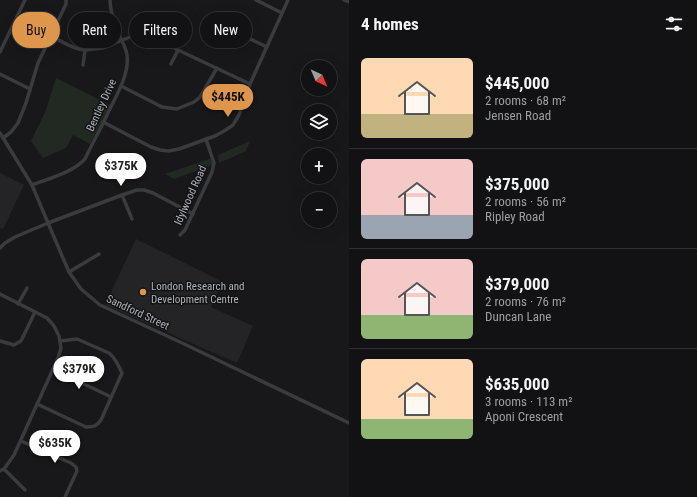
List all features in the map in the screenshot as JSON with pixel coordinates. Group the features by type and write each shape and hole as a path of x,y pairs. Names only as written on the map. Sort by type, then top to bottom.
{"street":[{"path":"0,52 24,0"},
{"path":"60,17 66,4 66,0"},
{"name":"Bentley Drive","path":"32,184 71,170 85,159 121,86 128,63 126,50 118,33 110,9 110,0"},
{"path":"256,0 282,13"},
{"path":"103,122 151,147 169,151 179,149 224,131 233,125 239,115 250,84 288,0"},
{"path":"344,0 349,2"},
{"path":"60,40 85,50 103,48 130,37 140,34 148,34 250,84"},
{"path":"252,40 267,47"},
{"path":"3,138 11,132 18,123 38,63 45,48"},
{"path":"83,65 85,50"},
{"path":"171,64 178,50"},
{"path":"121,86 162,107 177,109 194,102 200,97 217,68"},
{"path":"0,74 30,89"},
{"name":"Sandford Street","path":"0,133 32,184 69,272 81,289 100,305 349,423"},
{"name":"Idylwood Road","path":"180,235 185,230 212,172 214,163 206,139"},
{"path":"0,248 15,237 48,223 137,190 144,190 153,193 193,214"},
{"path":"122,195 132,219"},
{"path":"69,272 99,254"},
{"path":"18,304 27,288"},
{"path":"0,294 47,318 54,326 59,336 61,348 14,456 4,469 0,471"},
{"path":"0,341 14,345 19,343 35,312"},
{"path":"37,404 86,427 93,427 101,420 122,374 120,367 109,353 77,339 60,341"},
{"path":"53,369 111,397"},
{"path":"21,440 71,463 76,467 77,471 65,497"},
{"path":"4,469 24,490"}],"shaded area":[{"path":"56,78 110,105 90,144 73,135 66,148 43,158 31,141 46,110"},
{"path":"250,141 246,151 219,163 218,155"},
{"path":"212,158 212,165 174,179 165,174"},
{"path":"0,173 24,185 3,229 0,228"},
{"path":"136,239 223,282 211,307 253,326 237,363 105,305"}],"place":[{"name":"London Research and Development Centre","path":"143,292"}]}
